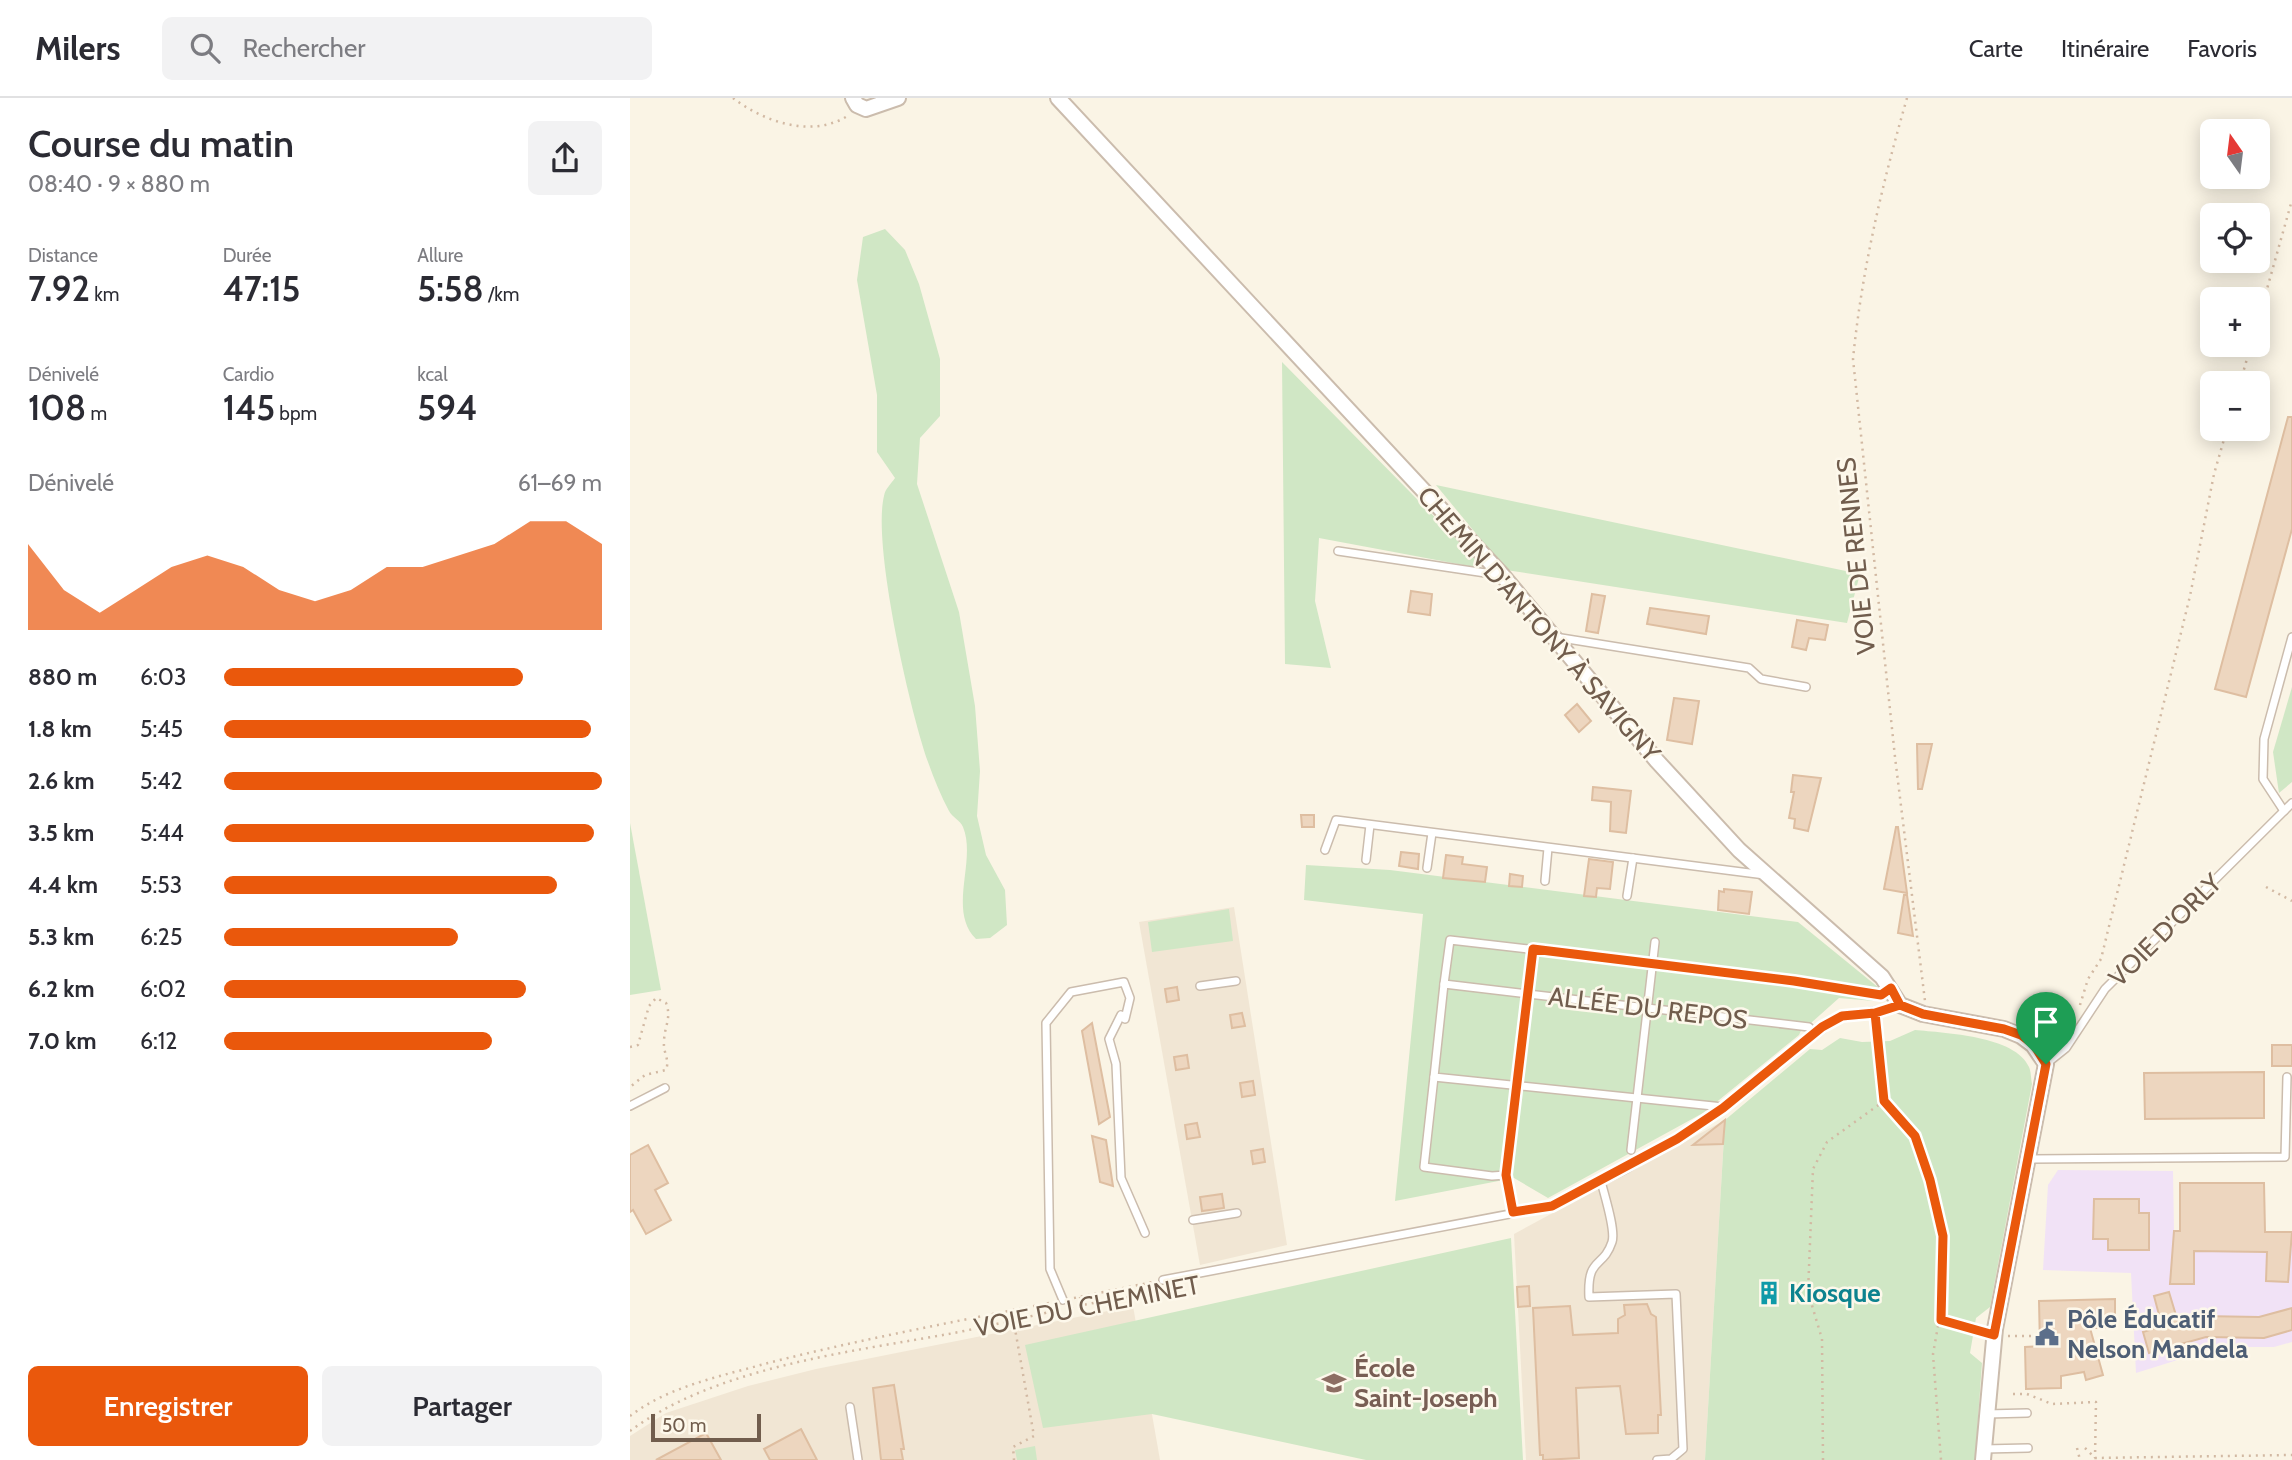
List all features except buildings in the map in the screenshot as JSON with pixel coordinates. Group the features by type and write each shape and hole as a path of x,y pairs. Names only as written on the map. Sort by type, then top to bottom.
{"street":[{"path":"857,103 872,108 898,98"},
{"name":"CHEMIN D'ANTONY À SAVIGNY","path":"1058,98 1503,576 1657,761 1765,875 1891,988 1900,1005"},
{"path":"1900,1005 1923,1014 2004,1029 2021,1035 2034,1045 2046,1064 1994,1335 1984,1455"}],"lane":[{"path":"1338,551 1503,576"},
{"path":"1554,637 1749,668 1760,679 1806,687"},
{"path":"2284,811 2263,779 2264,739 2292,637"},
{"name":"VOIE D'ORLY","path":"2046,1064 2066,1048 2105,989 2292,803"},
{"path":"1325,850 1336,820 1765,875"},
{"path":"1366,860 1370,825"},
{"path":"1427,869 1432,833"},
{"path":"1545,881 1548,848"},
{"path":"1627,896 1633,858"},
{"path":"1506,1175 1423,1167 1450,940 1653,963 1881,995 1891,988"},
{"path":"1631,1150 1655,942"},
{"path":"1513,1212 1506,1175 1533,949"},
{"path":"1200,986 1236,981"},
{"path":"1063,1300 1050,1269 1046,1023 1071,992 1124,982 1130,998 1110,1039 1117,1076 1121,1178 1145,1233"},
{"name":"ALLÉE DU REPOS","path":"1444,984 1809,1027 1814,1033"},
{"name":"VOIE DU CHEMINET","path":"1163,1280 1552,1206 1677,1139 1723,1108 1814,1033 1842,1016 1875,1013 1900,1005"},
{"path":"1434,1077 1723,1108"},
{"path":"2028,1159 2285,1157 2287,1077"},
{"path":"630,1107 666,1088"},
{"path":"1601,1181 1613,1237 1609,1248 1588,1275 1590,1297 1676,1294 1683,1449 1671,1459 1657,1460"},
{"path":"1193,1220 1237,1213"},
{"path":"850,1407 858,1460"},
{"path":"1987,1414 2027,1413"},
{"path":"1984,1455 2028,1448"}],"path":[{"path":"733,98 764,117 802,126 837,123 857,103"},
{"name":"VOIE DE RENNES","path":"1907,98 1878,198 1859,298 1853,359 1894,743 1923,961 1926,998 1923,1014"},
{"path":"2268,287 2292,200"},
{"path":"2078,1029 2079,1010 2088,979 2101,959 2190,596 2214,474 2224,441"},
{"path":"2266,887 2292,901"},
{"path":"630,1047 638,1045 649,1006 656,998 666,1003 670,1013 663,1044 669,1063 666,1070 645,1075 630,1087"},
{"path":"1875,1013 1884,1101 1915,1136 1930,1180 1943,1236 1941,1320 1933,1354 1941,1460"},
{"path":"1823,1460 1822,1339 1808,1292 1813,1169 1827,1142 1884,1101"},
{"name":"VOIE DU CHEMINET","path":"630,1416 686,1387 848,1342 1012,1312 1163,1280"},
{"name":"VOIE DU CHEMINET","path":"630,1431 658,1409 742,1379 813,1360 1082,1304 1164,1291"},
{"path":"1080,1297 1083,1311"},
{"path":"1012,1312 1034,1436 1013,1447 1014,1460"},
{"path":"1941,1320 1994,1335 2049,1336"},
{"path":"2013,1394 2027,1394 2052,1404 2096,1402 2095,1458"},
{"path":"2077,1448 2080,1460"},
{"path":"2085,1448 2095,1458 2292,1455"}],"shaded area":[{"path":"1234,907 1287,1245 1200,1265 1139,922"},
{"path":"1725,1120 1705,1460 1526,1460 1514,1234"},
{"path":"2058,1170 2173,1171 2174,1231 2292,1232 2292,1342 2274,1347 2219,1347 2136,1373 2131,1273 2043,1270 2048,1185"},
{"path":"1133,1306 1160,1460 630,1460 630,1436 666,1413 748,1386 816,1369"}],"green space":[{"path":"885,229 905,250 919,284 940,359 940,416 920,438 917,484 959,612 975,706 980,771 977,816 986,855 1005,890 1007,925 990,938 976,939 964,914 967,855 963,827 940,793 920,738 888,588 882,519 885,493 895,478 877,452 877,395 857,280 863,237"},
{"path":"1282,362 1475,558 1474,567 1319,538 1315,601 1331,668 1285,664"},
{"path":"1436,485 1860,574 1847,623 1506,570"},
{"path":"2292,687 2292,782 2279,793 2273,752"},
{"path":"630,823 661,990 630,995"},
{"path":"1306,865 1390,870 1798,922 1879,988 1874,1001 1839,998 1811,1023 1805,1022 1799,1035 1703,1113 1548,1198 1514,1178 1395,1201 1423,914 1304,900"},
{"path":"1229,909 1233,941 1152,952 1148,922"},
{"path":"1915,1030 1995,1042 2022,1057 2031,1073 2032,1084 1990,1307 1976,1318 1970,1353 1982,1363 1975,1460 1705,1460 1725,1120 1810,1049 1822,1050 1840,1038 1862,1042 1890,1041"},
{"name":"École Saint-Joseph","path":"1511,1238 1523,1460 1366,1460 1152,1414 1043,1428 1025,1345"},
{"path":"1035,1446 1037,1460 1017,1460 1015,1450"}],"place":[{"name":"Kiosque","path":"1769,1293"},
{"name":"Pôle Éducatif Nelson Mandela","path":"2047,1334"},
{"name":"École Saint-Joseph","path":"1334,1383"}],"route":[{"path":"2046,1064 1994,1335 1941,1320 1943,1236 1930,1180 1915,1136 1884,1101 1875,1013 1889,1010 1900,1005 1891,988 1881,995 1794,981 1533,949 1506,1175 1513,1212 1552,1206 1677,1139 1723,1108 1822,1027 1842,1016 1875,1013 1900,1005 1923,1014 2004,1029 2021,1035 2034,1045 2046,1064"}]}
